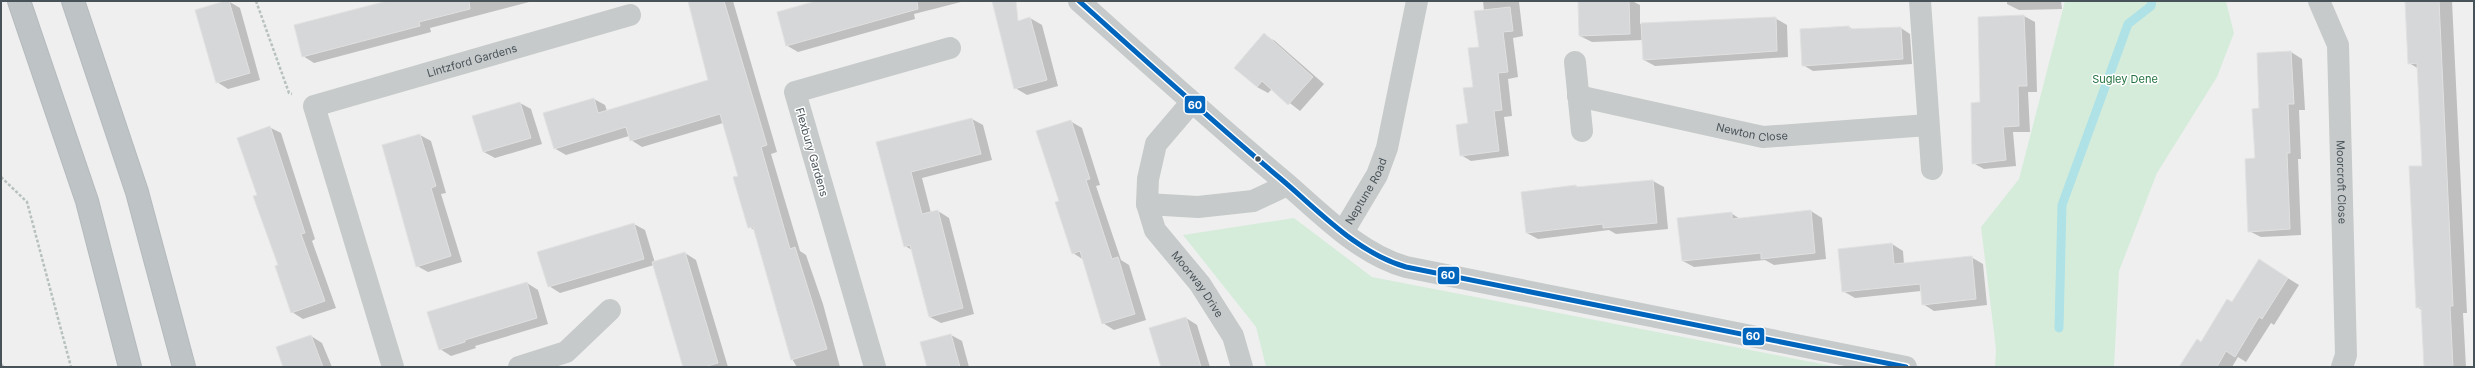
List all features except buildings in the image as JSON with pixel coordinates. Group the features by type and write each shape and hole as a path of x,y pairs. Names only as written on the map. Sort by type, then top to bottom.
{"highway":[{"path":"19,1 87,201 130,367"},
{"path":"73,1 137,192 184,367"}],"street":[{"path":"1079,1 1191,103 1343,232"},
{"name":"Neptune Road","path":"1417,1 1387,148 1377,175 1343,232 1385,261 1406,268 1906,367"},
{"path":"1920,1 1932,168"},
{"name":"Moorcroft Close","path":"2319,1 2338,45 2346,355 2342,367"},
{"name":"Lintzford Gardens","path":"314,106 630,15"},
{"name":"Flexbury Gardens","path":"875,367 795,92 950,48"},
{"path":"1575,62 1582,131"},
{"name":"Newton Close","path":"1578,96 1763,137 1928,125"},
{"name":"Moorway Drive","path":"1191,103 1156,144 1148,179 1147,204 1155,230 1200,284 1233,336 1242,367"},
{"path":"314,106 393,367"},
{"path":"1147,204 1198,207 1253,201 1288,185"},
{"path":"519,367 566,352 610,310"}],"path":[{"path":"256,1 289,93 314,106"},
{"path":"1,177 27,202 71,367"}],"green space":[{"name":"Sugley Dene","path":"2065,1 2226,1 2234,33 2217,77 2157,173 2119,271 2114,367 1995,367 1996,349 1981,227 2019,179"},
{"path":"1294,218 1372,277 1838,367 1266,367 1256,327 1183,235"}],"waterway":[{"path":"2059,328 2062,205 2128,24 2151,6 2152,1"}],"transit line":[{"name":"60","path":"1079,1 1204,113 1339,230 1371,252 1388,261 1406,267 1906,367"}]}
